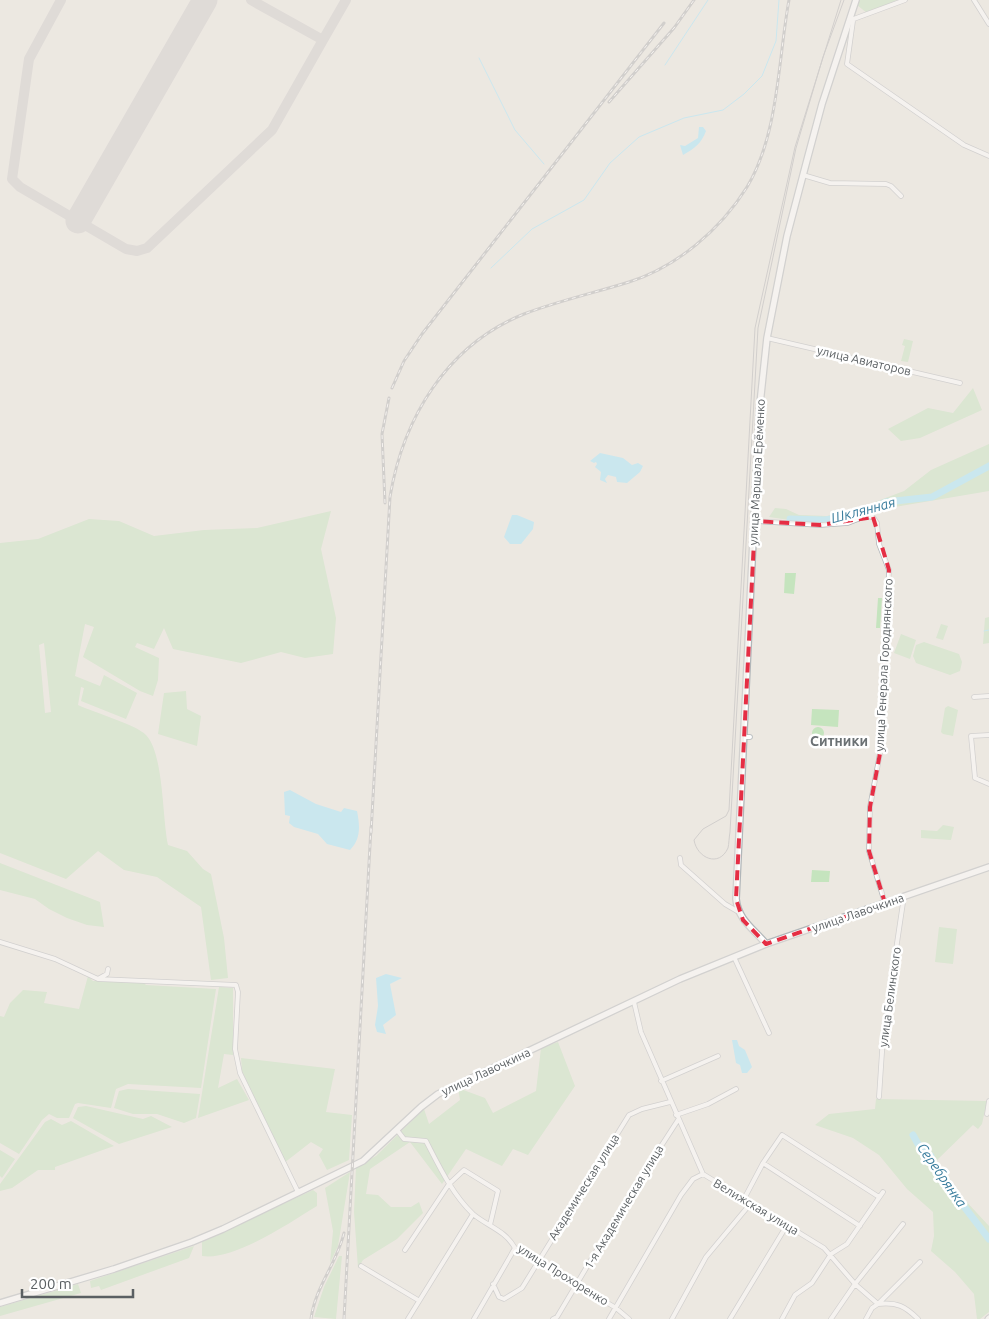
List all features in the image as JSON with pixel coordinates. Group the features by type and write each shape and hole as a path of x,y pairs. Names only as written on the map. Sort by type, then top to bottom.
{"main road":[{"name":"улица Маршала Ерёменко","path":"737,911 747,737 759,413 767,338 787,236 803,175 822,104 856,0"},
{"name":"улица Лавочкина","path":"0,1303 192,1242 298,1192 362,1160 438,1094 680,979 766,944 989,867"},
{"path":"737,911 766,944"}],"street":[{"path":"905,0 851,20 848,64 964,145 989,156"},
{"path":"974,0 989,24"},
{"path":"803,175 830,183 886,184 892,186 901,196"},
{"name":"улица Авиаторов","path":"767,338 960,383"},
{"name":"улица Генерала Городнянского","path":"755,521 820,525 848,522 866,516 874,517 877,523 879,544 889,570 889,576 884,713 881,748 870,807 869,851 885,903"},
{"path":"974,697 989,696"},
{"path":"989,735 971,736 975,778 989,784"},
{"path":"680,858 681,865 725,904 737,911"},
{"name":"улица Белинского","path":"879,1097 883,1037 904,896"},
{"path":"0,942 55,960 98,979 236,985 238,992 235,1049 240,1073 298,1192"},
{"path":"734,957 769,1034"},
{"path":"98,979 107,974 108,969"},
{"name":"Велижская улица","path":"634,1002 640,1032 703,1174 831,1254 855,1284 878,1304"},
{"path":"661,1081 718,1056"},
{"path":"676,1115 708,1104 736,1089"},
{"path":"987,1114 989,1101"},
{"name":"Академическая улица","path":"493,1284 499,1297 504,1299 522,1288 629,1115 642,1109 670,1102"},
{"name":"1-я Академическая улица","path":"553,1319 557,1317 632,1191 678,1120"},
{"name":"улица Прохоренко","path":"397,1130 404,1139 426,1141 449,1184 473,1214 510,1238 515,1248 616,1308 630,1319"},
{"path":"744,1199 763,1163 782,1135 879,1197"},
{"path":"763,1163 860,1226"},
{"path":"405,1250 449,1184 464,1170 498,1191 490,1225"},
{"path":"609,1319 681,1195 693,1179 703,1174"},
{"path":"782,1319 795,1295 812,1283 831,1254 847,1244 883,1192"},
{"path":"672,1319 706,1258 751,1203"},
{"path":"408,1319 473,1214"},
{"path":"831,1319 855,1284 903,1224"},
{"path":"730,1319 787,1225"},
{"path":"474,1319 515,1248"},
{"path":"866,1319 872,1308 920,1262"},
{"path":"361,1266 418,1300"},
{"path":"878,1304 891,1303 906,1307 918,1319"}],"highlighted area":[{"path":"873,517 889,570 881,748 870,807 869,851 885,903 766,944 743,920 736,899 755,521 820,525"}],"green space":[{"path":"859,0 897,0 867,13 857,5"},
{"path":"904,339 913,341 908,362 901,361 905,346 902,345"},
{"path":"973,388 982,410 920,438 901,441 888,429 928,408 953,413"},
{"path":"989,444 989,491 877,510 844,521 818,524 769,517 775,508 786,509 799,515 827,516 859,508 904,491 931,470"},
{"path":"331,511 321,549 336,618 333,654 305,658 281,652 241,663 173,649 164,628 154,649 137,643 135,647 159,658 158,680 153,696 140,691 83,657 94,627 85,624 75,676 100,686 104,675 137,693 126,719 81,701 84,688 81,687 78,705 134,727 146,735 152,744 162,787 168,845 187,851 203,869 211,874 224,938 228,978 211,980 201,907 157,877 124,870 98,851 66,879 0,853 0,543 38,539 89,519 119,521 154,536 204,530 257,528","holes":["44,643 51,712 45,713 39,645"]},
{"path":"785,573 796,573 794,594 784,593"},
{"path":"878,598 882,598 880,628 876,628"},
{"path":"989,617 989,643 983,644 985,618"},
{"path":"941,624 948,626 943,640 936,638"},
{"path":"901,634 916,640 910,659 894,653"},
{"path":"924,642 959,654 962,662 960,671 950,675 916,663 913,656 916,645"},
{"path":"186,691 187,709 201,716 197,746 158,734 164,693"},
{"path":"948,706 958,710 953,736 941,732 945,708"},
{"path":"812,709 839,710 838,727 811,725"},
{"path":"820,727 823,728 823,738 816,739 813,738 812,731 813,728"},
{"path":"943,825 954,827 951,840 921,838 921,830 937,831"},
{"path":"0,863 100,902 104,927 87,925 67,918 35,899 0,890"},
{"path":"812,870 830,871 829,882 811,882"},
{"path":"939,927 957,929 953,964 935,962"},
{"path":"88,976 93,981 142,981 146,985 216,989 201,1088 128,1084 116,1089 111,1108 78,1103 75,1104 69,1118 57,1118 49,1114 42,1120 19,1154 0,1143 0,1016 4,1017 10,1003 23,990 47,992 44,1003 79,1009"},
{"path":"219,987 233,988 233,1055 224,1054 218,1088 237,1079 249,1100 198,1118"},
{"path":"558,1042 575,1086 528,1155 513,1149 502,1166 466,1149 442,1184 410,1142 370,1169 366,1194 378,1195 391,1207 411,1207 419,1202 423,1213 397,1239 363,1260 358,1268 354,1212 356,1167 376,1156 424,1109 429,1124 460,1100 458,1088 485,1098 493,1113 536,1091 541,1048"},
{"path":"241,1058 335,1069 326,1112 352,1115 349,1160 327,1170 319,1155 323,1149 311,1142 284,1163 242,1071"},
{"path":"128,1089 200,1094 196,1118 184,1123 157,1114 133,1114 114,1108 119,1091"},
{"path":"876,1099 987,1101 982,1124 978,1129 973,1125 935,1162 938,1171 989,1226 989,1312 980,1319 977,1319 974,1294 955,1272 931,1251 934,1236 933,1212 907,1189 879,1155 853,1138 815,1125 829,1114 875,1109"},
{"path":"86,1106 143,1119 151,1116 172,1127 119,1144 73,1118 78,1107"},
{"path":"51,1119 62,1125 71,1121 114,1146 55,1167 55,1170 38,1170 12,1188 0,1191 0,1184 45,1122"},
{"path":"0,1150 15,1159 2,1178 0,1176"},
{"path":"350,1172 338,1246 330,1263 333,1231 325,1188"},
{"path":"313,1190 317,1193 317,1206 277,1231 230,1253 202,1256 202,1241"},
{"path":"194,1246 189,1258 101,1290 99,1286 91,1288 90,1281"},
{"path":"339,1256 342,1256 336,1319 314,1317 324,1287"},
{"path":"78,1284 81,1293 0,1316 0,1307"}],"water":[{"path":"699,127 703,127 706,131 702,139 694,148 683,155 680,145 685,146 698,138"},
{"path":"600,453 623,458 632,465 638,463 643,466 640,472 627,483 617,482 616,477 608,475 605,479 607,483 600,480 601,472 595,467 596,462 590,461"},
{"path":"512,515 517,515 534,522 533,529 521,544 510,544 504,537"},
{"path":"290,790 316,804 341,812 344,808 357,811 359,832 354,846 350,850 327,844 318,834 294,827 289,823 290,816 285,815 284,792"},
{"path":"386,974 402,978 390,984 396,1015 383,1025 386,1034 377,1032 375,1025 378,1006 376,978"},
{"path":"732,1040 737,1040 739,1046 745,1050 752,1067 747,1073 742,1073 740,1065 736,1063"}],"waterway":[{"path":"665,65 708,0"},
{"path":"491,268 532,229 584,200 610,163 639,137 684,118 723,110 744,94 762,76 776,41 779,0"},
{"path":"479,58 515,130 544,164"},
{"name":"Шклянная","path":"790,519 825,520 856,515 886,502 932,497 989,466"},
{"path":"984,631 989,630"},
{"name":"Серебрянка","path":"913,1135 918,1144 931,1156 933,1166 989,1239"}],"taxiway":[{"path":"61,0 29,59 12,179 20,187 126,249 137,251 147,248 272,130 323,40"},
{"path":"251,0 323,40 346,0"}],"runway":[{"path":"78,221 205,0"}],"tram line":[{"path":"841,0 795,147 755,328 729,810 726,816 703,829 694,840 699,852 704,856 714,859 719,858 728,848 730,832 758,328 796,148 823,57 844,0"}],"railway":[{"path":"609,102 674,28 694,0"},
{"path":"371,833 390,497 396,468 418,413 433,388 451,365 472,345 497,328 537,309 647,275 681,256 711,232 747,187 758,166 766,144 776,96 789,0"},
{"path":"392,388 404,361 422,334 664,23"},
{"path":"385,503 382,434 389,398"},
{"path":"344,1319 371,827"},
{"path":"311,1319 317,1296 341,1244 344,1233"}],"district":[{"name":"Ситники","path":"839,741"}]}
